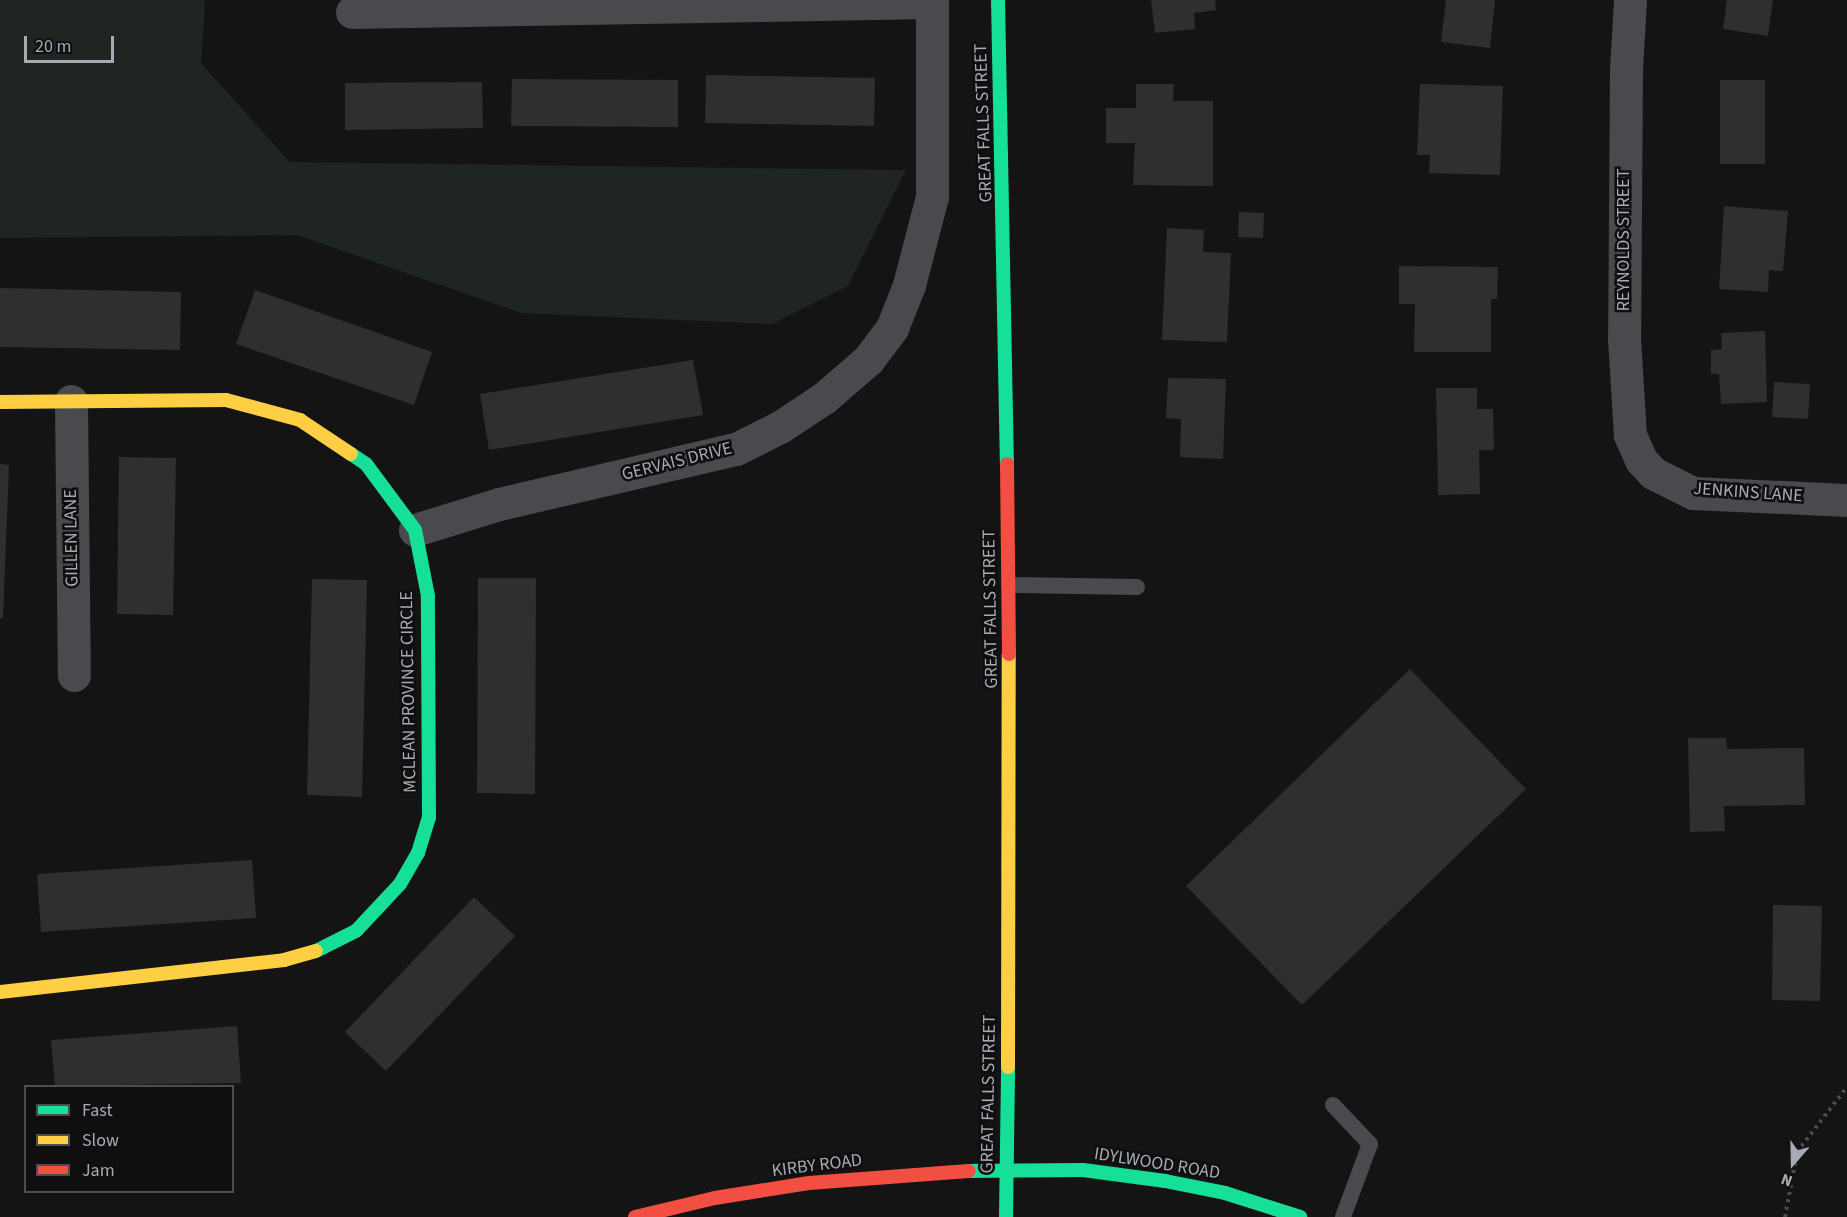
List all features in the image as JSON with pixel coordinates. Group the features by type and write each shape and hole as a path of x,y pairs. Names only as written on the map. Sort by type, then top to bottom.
{"main road":[{"name":"GREAT FALLS STREET","path":"998,0 1009,585 1011,860 1005,1217"},
{"name":"MCLEAN PROVINCE CIRCLE","path":"0,402 226,400 300,420 366,464 415,530 428,596 429,818 418,853 378,910 356,932 313,953 284,960 0,992"},
{"name":"KIRBY ROAD","path":"635,1217 715,1198 808,1183 1005,1168"},
{"name":"IDYLWOOD ROAD","path":"1005,1168 1083,1170 1165,1181 1225,1193 1300,1217"}],"street":[{"name":"REYNOLDS STREET","path":"1630,0 1626,70 1624,338 1630,435 1641,460 1653,473"},
{"path":"352,12 932,1"},
{"name":"GERVAIS DRIVE","path":"415,530 499,504 736,449 780,427 824,398 868,360 892,328 909,285 932,197 932,1"},
{"name":"GILLEN LANE","path":"71,401 74,675"},
{"name":"JENKINS LANE","path":"1653,473 1693,493 1847,500"}],"lane":[{"path":"1009,585 1137,587"},
{"path":"1333,1105 1370,1144 1343,1217"}],"path":[{"path":"1785,1217 1797,1152 1847,1087"}],"shaded area":[{"path":"0,0 205,0 201,63 290,162 906,170 848,286 772,324 521,313 297,235 0,238"}],"building":[{"path":"1151,0 1215,0 1216,10 1194,13 1195,29 1155,33"},
{"path":"1446,0 1495,0 1490,48 1441,42"},
{"path":"1727,0 1773,0 1768,36 1723,29"},
{"path":"706,75 875,78 874,126 705,123"},
{"path":"512,79 678,80 678,127 511,126"},
{"path":"1720,80 1765,80 1765,164 1720,164"},
{"path":"482,82 483,128 345,130 345,83"},
{"path":"1136,84 1174,84 1173,101 1213,101 1213,186 1133,185 1135,143 1106,143 1106,108 1136,108"},
{"path":"1420,84 1503,86 1500,175 1429,173 1430,155 1417,155"},
{"path":"1724,206 1788,211 1783,271 1769,270 1768,292 1719,289"},
{"path":"1239,212 1264,213 1263,238 1238,237"},
{"path":"1167,228 1204,230 1203,252 1231,253 1227,342 1162,340"},
{"path":"1399,266 1498,267 1497,299 1491,299 1491,352 1414,352 1415,304 1399,304"},
{"path":"0,288 181,292 180,350 0,347"},
{"path":"255,290 432,352 414,405 236,344"},
{"path":"1765,331 1767,402 1721,404 1719,374 1711,374 1711,350 1722,349 1721,333"},
{"path":"693,360 703,415 489,450 480,394"},
{"path":"1168,378 1226,379 1223,459 1180,457 1181,419 1166,418"},
{"path":"1774,382 1810,384 1808,419 1772,417"},
{"path":"1436,388 1477,388 1477,409 1493,409 1494,450 1479,450 1480,494 1438,495"},
{"path":"119,457 176,458 173,615 117,614"},
{"path":"0,464 9,465 3,618 0,618"},
{"path":"478,578 536,578 535,794 477,793"},
{"path":"312,579 367,580 362,797 307,795"},
{"path":"1410,669 1526,789 1302,1005 1186,886"},
{"path":"1688,738 1726,738 1727,749 1804,748 1805,805 1724,806 1725,831 1690,832"},
{"path":"252,860 256,918 41,932 37,874"},
{"path":"474,897 515,936 386,1071 345,1032"},
{"path":"1773,905 1822,906 1820,1001 1772,1000"},
{"path":"237,1026 241,1083 55,1085 51,1040"}],"traffic: fast":[{"path":"998,0 1007,464"},
{"path":"316,951 356,931 400,884 418,853 429,818 428,596 415,530 366,464 351,454"},
{"path":"1006,1217 1008,1067"},
{"path":"969,1171 1083,1170 1165,1181 1225,1193 1300,1217"}],"traffic: slow":[{"path":"0,402 226,400 300,420 351,454"},
{"path":"1008,1067 1009,654"},
{"path":"0,992 284,960 316,951"}],"traffic: jam":[{"path":"1007,464 1009,654"},
{"path":"635,1217 715,1198 809,1183 969,1171"}]}
